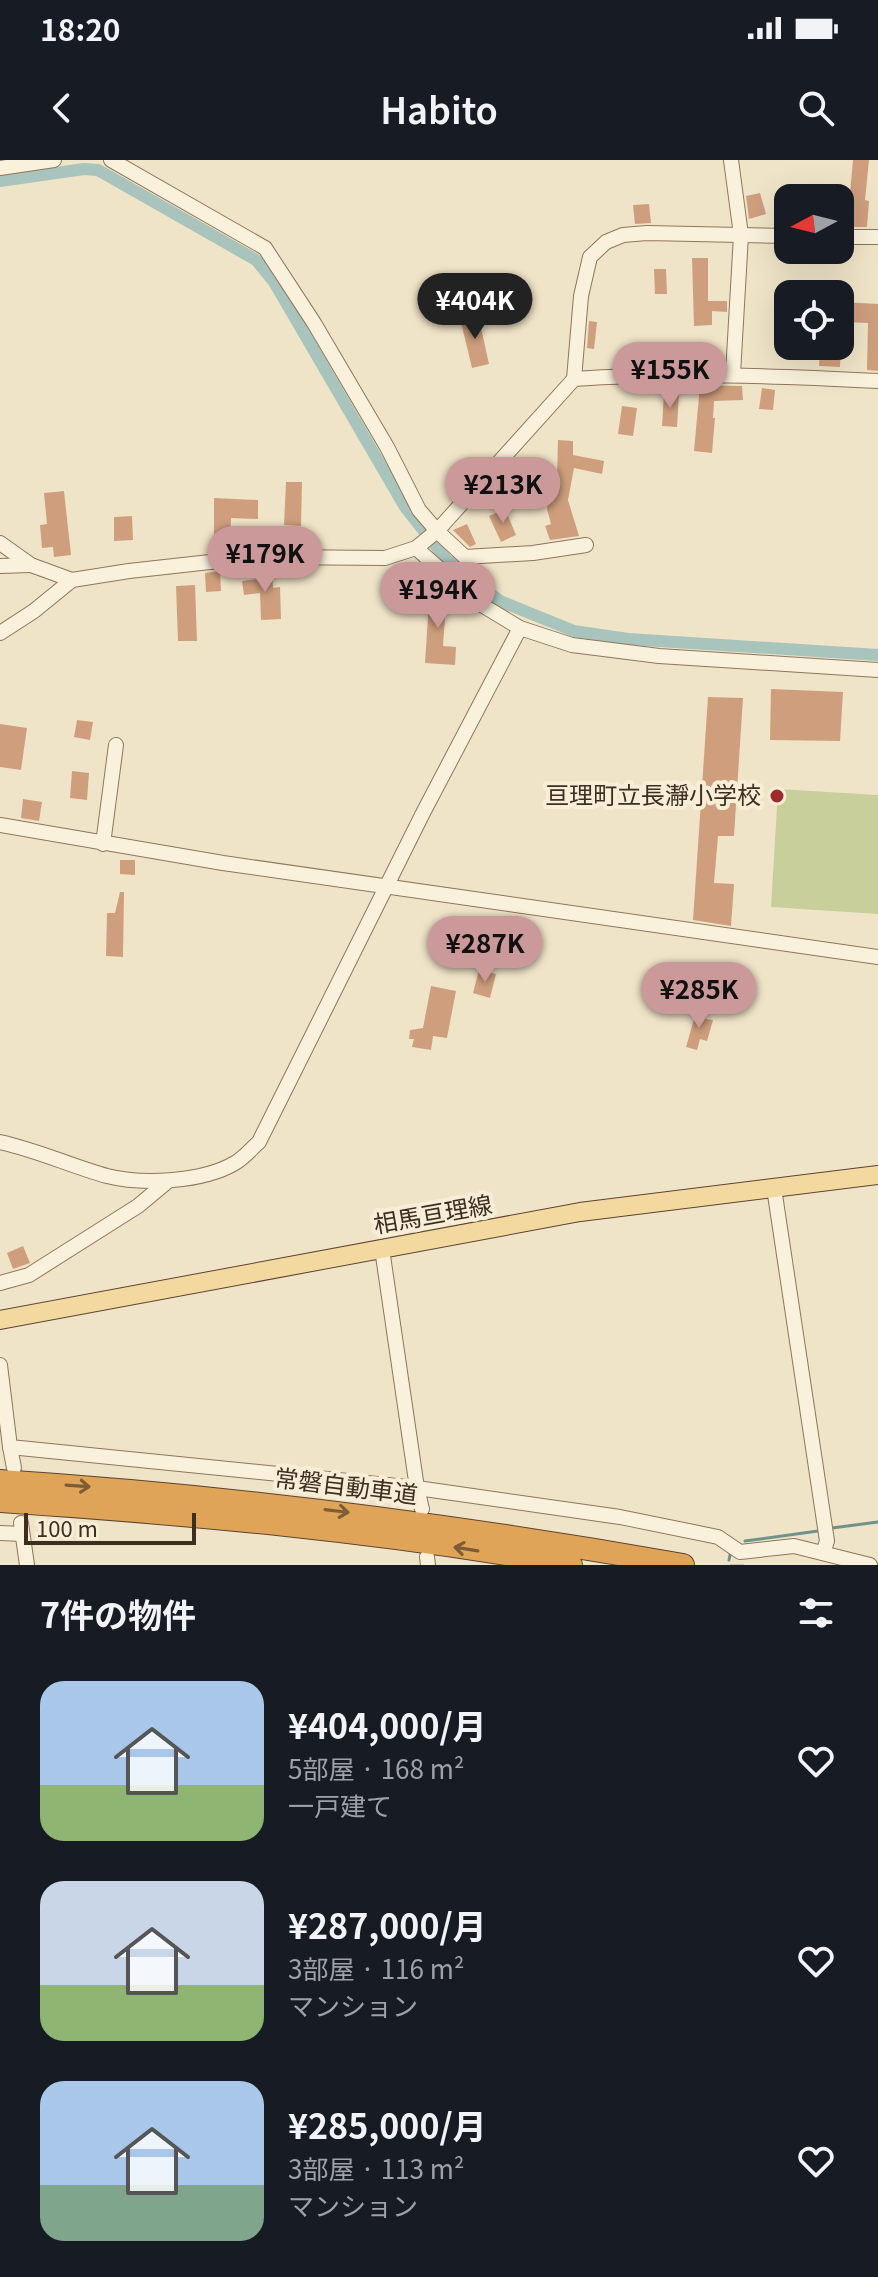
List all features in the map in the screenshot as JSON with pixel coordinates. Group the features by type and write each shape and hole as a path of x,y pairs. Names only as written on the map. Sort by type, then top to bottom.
{"highway":[{"name":"常磐自動車道","path":"7,1474 356,1513 683,1565"},
{"name":"常磐自動車道","path":"0,1501 251,1521 571,1565"}],"main road":[{"name":"相馬亘理線","path":"0,1320 580,1212 878,1175"}],"street":[{"path":"0,168 54,160"},
{"path":"111,160 265,248 314,323 387,447 419,510 465,557 533,553 586,545"},
{"path":"731,160 741,235 733,374"},
{"path":"0,543 31,565 72,580 129,571 272,557 385,558 416,548 437,531 574,379 581,296 590,257 606,242 623,235 647,233 774,236"},
{"path":"854,237 878,237"},
{"path":"574,379 650,374 733,374 878,381"},
{"path":"416,548 477,602 520,628 572,645 659,656 878,670"},
{"path":"0,566 31,565"},
{"path":"0,633 34,611 72,580"},
{"path":"0,1142 29,1148 110,1177 168,1181 201,1176 236,1163 259,1142 387,884 520,628"},
{"path":"103,844 116,745"},
{"path":"0,825 103,844 878,957"},
{"path":"0,1283 29,1275 138,1206 168,1181"},
{"path":"774,1188 827,1541 823,1553"},
{"path":"382,1249 422,1509"},
{"path":"0,1365 10,1447 7,1474"},
{"path":"10,1447 417,1488 662,1525 718,1537 739,1558 794,1546 870,1565"},
{"path":"0,1533 22,1529 27,1565"}],"green space":[{"path":"778,789 878,795 878,914 771,907"}],"building":[{"path":"853,160 869,160 865,200 869,201 867,227 854,227 854,184 851,184"},
{"path":"760,193 766,214 749,219 746,196"},
{"path":"649,204 651,223 635,224 633,205"},
{"path":"692,258 708,258 708,301 727,301 727,312 712,311 712,325 694,326"},
{"path":"654,269 666,269 667,294 655,294"},
{"path":"854,303 878,304 878,371 867,370 868,323 854,322"},
{"path":"478,314 489,364 472,368 460,318"},
{"path":"589,321 597,322 594,349 587,348"},
{"path":"819,360 840,360 840,367 819,366"},
{"path":"700,385 742,386 743,400 714,401 712,453 694,451"},
{"path":"762,388 775,390 773,410 759,409"},
{"path":"664,393 679,394 677,427 662,426"},
{"path":"622,406 637,408 633,436 618,434"},
{"path":"558,440 573,441 573,455 604,461 602,474 574,468 568,500 579,536 550,540 545,526 551,524 547,509 553,476 557,477"},
{"path":"520,463 534,497 519,504 505,471"},
{"path":"286,482 302,482 301,526 284,525"},
{"path":"64,491 71,555 54,557 53,547 42,548 40,525 47,524 44,493"},
{"path":"214,498 258,500 258,519 231,518 230,550 214,551"},
{"path":"505,509 516,535 501,542 489,516"},
{"path":"132,516 133,540 114,541 114,517"},
{"path":"467,524 476,544 470,547 453,530"},
{"path":"259,568 272,568 273,588 280,587 281,619 261,620 260,593 244,595 242,581 259,579"},
{"path":"220,571 221,591 206,592 205,573"},
{"path":"195,585 197,641 178,641 176,586"},
{"path":"430,586 447,589 443,646 456,647 455,665 425,663"},
{"path":"771,689 843,692 840,741 770,740"},
{"path":"708,697 743,698 734,836 718,836 714,883 734,884 731,926 693,920"},
{"path":"77,720 93,722 90,740 74,737"},
{"path":"0,724 27,728 21,770 0,767"},
{"path":"72,771 89,773 87,800 70,798"},
{"path":"23,799 42,802 39,821 21,818"},
{"path":"120,860 135,860 135,875 120,874"},
{"path":"120,892 124,892 123,957 106,956 107,913 115,913"},
{"path":"479,970 496,974 490,998 473,993"},
{"path":"431,986 456,991 447,1038 433,1036 431,1050 412,1047 414,1039 409,1039 410,1030 423,1028"},
{"path":"697,1009 708,1012 706,1019 713,1020 707,1041 700,1039 697,1050 686,1047"},
{"path":"23,1246 30,1263 13,1269 7,1253"}],"waterway":[{"path":"0,181 84,169 98,170 256,260 274,282 405,507 446,559 500,601 574,631 628,639 878,655"},
{"path":"832,1528 878,1522"},
{"path":"745,1541 818,1531"},
{"path":"729,1560 731,1550"}],"place":[{"name":"亘理町立長瀞小学校","path":"777,796"}]}
